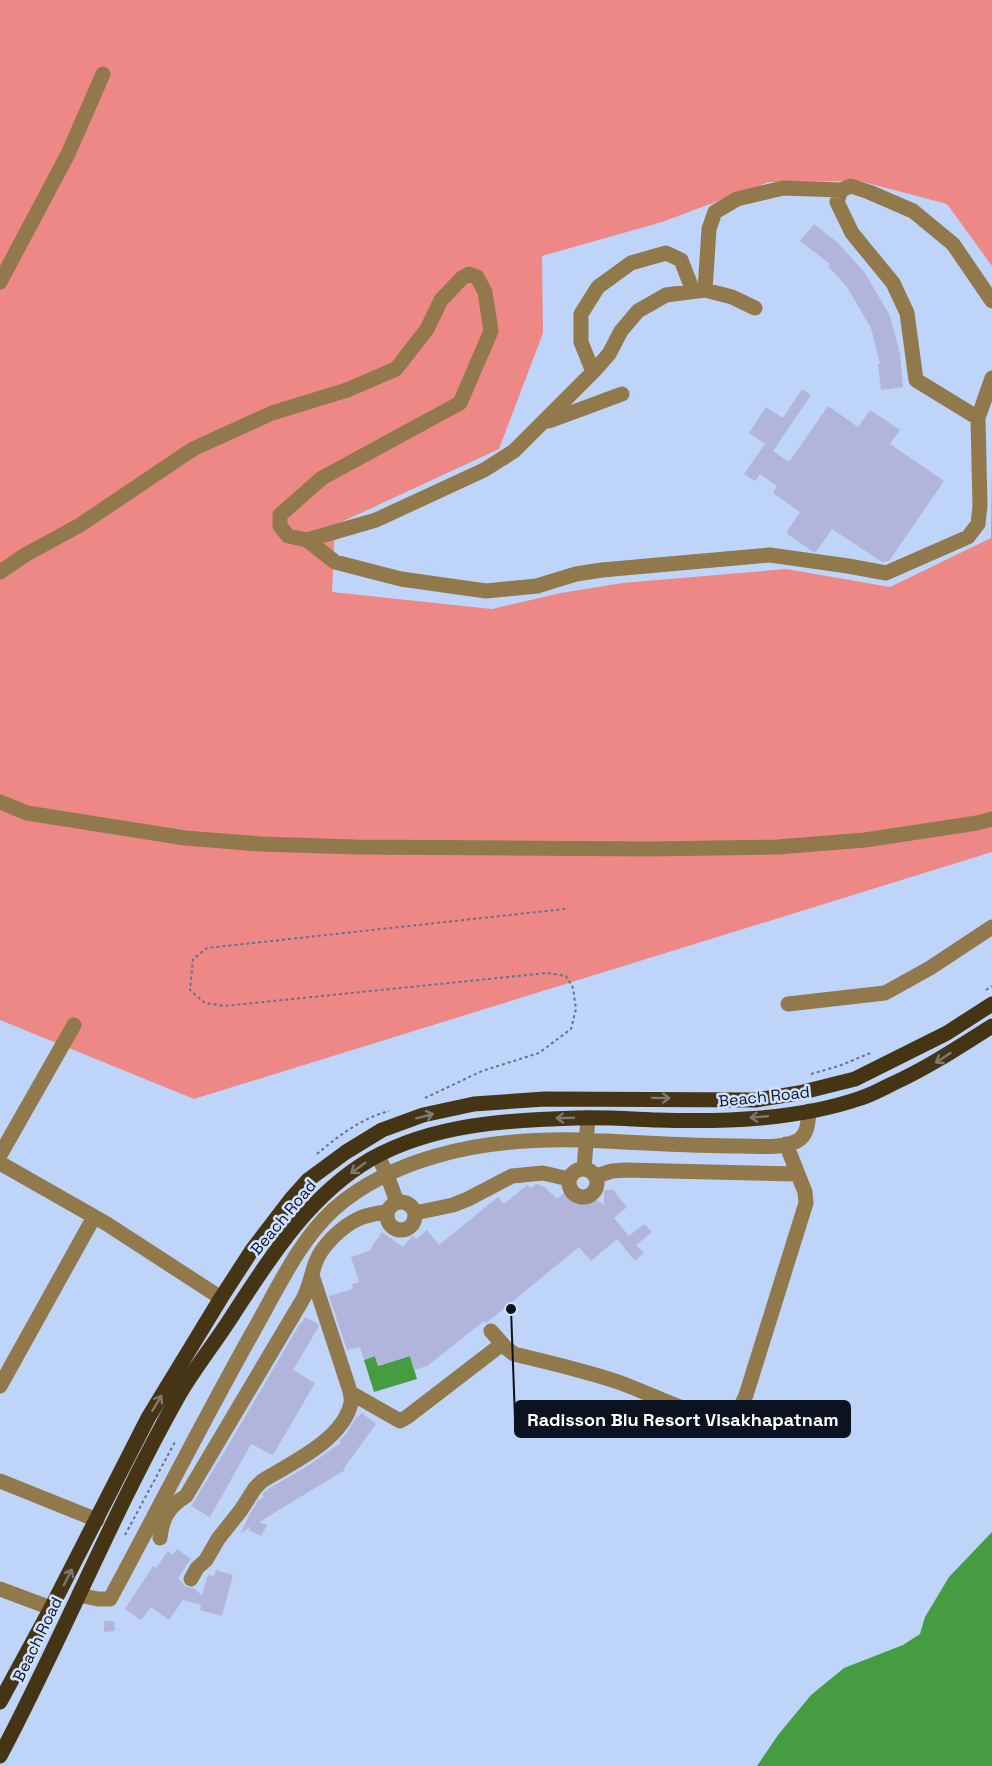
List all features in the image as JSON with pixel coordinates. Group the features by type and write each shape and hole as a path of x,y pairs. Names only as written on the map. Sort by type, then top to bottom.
{"main road":[{"path":"0,1702 97,1520 148,1418 221,1298 252,1250 291,1199 308,1180 346,1152 382,1130 423,1115 474,1104 545,1099 756,1100 799,1093 855,1079 946,1033 987,998"},
{"name":"Beach Road","path":"0,1756 119,1508 181,1392 264,1268 324,1192 370,1160 404,1143 459,1128 512,1121 588,1118 730,1120 797,1113 863,1098 931,1065 992,1026"},
{"path":"634,1119 636,1098"}],"street":[{"path":"0,282 68,154 103,74"},
{"path":"699,291 709,229 715,212 736,199 783,188 841,190 851,186 913,211 953,244 992,301"},
{"path":"841,190 837,202 852,233 893,283 907,313 915,381 978,418"},
{"path":"593,372 582,342 581,314 598,287 632,263 666,253 681,260 699,291"},
{"path":"0,572 25,555 80,525 193,449 272,413 347,390 396,369 427,328 441,300 462,278 469,274 477,277 485,292 491,331 460,404 322,478 280,515 280,526 288,536 307,540 334,562 401,579 486,591 537,586 576,574 602,570 770,555 886,573 968,537 978,524 980,506 978,418 992,378"},
{"path":"307,540 376,520 484,470 514,451 544,423 609,354 621,331 638,311 666,295 699,291 732,297 755,309"},
{"path":"544,423 622,394"},
{"path":"0,802 27,813 185,838 261,844 356,847 778,848 865,840 992,819"},
{"path":"788,1004 885,993 930,968 992,927"},
{"path":"0,1155 74,1025"},
{"path":"79,1595 110,1599 234,1366 304,1242 335,1208 359,1191 387,1174 434,1156 489,1144 586,1141 696,1146 786,1144 804,1136 809,1111"},
{"path":"588,1118 586,1141 590,1172 598,1185 594,1194 585,1198 576,1196 570,1189 569,1179 575,1171 590,1172 625,1170 798,1174"},
{"path":"491,1331 514,1353 587,1372 702,1414 723,1418 738,1413 746,1395 804,1215 805,1192 786,1144"},
{"path":"160,1538 166,1514 176,1502 186,1496 303,1299 319,1256 340,1231 360,1218 392,1207 406,1202 414,1208 414,1222 403,1230 393,1228 387,1221 392,1207 387,1174 378,1156"},
{"path":"0,1163 94,1217 221,1298"},
{"path":"415,1213 461,1202 512,1176 543,1173 569,1179"},
{"path":"0,1386 94,1217"},
{"path":"191,1579 255,1488 262,1481 327,1439 338,1428 351,1402 351,1394 312,1275"},
{"path":"351,1394 400,1421 407,1418 502,1344"},
{"path":"0,1481 97,1520"},
{"path":"0,1589 51,1608"}],"path":[{"path":"432,1099 423,1101 482,1071 538,1053 570,1029 576,1009 573,988 566,976 547,973 224,1006 205,1003 190,990 193,959 207,948 565,909"},
{"path":"987,998 992,986"},
{"path":"810,1074 839,1066 880,1050"},
{"path":"310,1160 334,1139 375,1114 394,1109"},
{"path":"121,1542 178,1438"}],"shaded area":[{"path":"0,0 992,0 992,266 947,204 860,181 769,182 662,222 542,256 543,333 499,449 335,525 332,592 492,609 561,593 622,583 786,569 890,587 991,538 992,467 992,852 194,1099 0,1020"},
{"path":"375,1356 378,1366 410,1356 417,1379 374,1392 364,1360"},
{"path":"992,1532 992,1766 757,1766 778,1735 811,1695 844,1668 903,1645 920,1634 925,1617 949,1577"}],"building":[{"path":"814,224 838,243 865,273 890,316 900,353 903,387 881,390 878,364 880,364 871,328 847,287 828,266 830,264 800,241"},
{"path":"802,389 811,395 773,451 789,462 828,406 858,427 870,410 900,430 890,444 944,481 889,561 882,562 832,529 816,552 812,551 786,533 800,512 773,493 777,486 760,474 755,481 744,474 765,444 749,433 766,407 783,418"},
{"path":"536,1184 545,1187 557,1199 564,1193 574,1203 579,1204 594,1198 604,1205 604,1190 613,1190 627,1207 614,1218 629,1236 644,1224 652,1232 636,1245 644,1253 635,1261 617,1239 591,1261 579,1247 486,1323 484,1321 427,1366 414,1370 410,1356 378,1366 375,1356 364,1360 360,1347 347,1350 329,1296 353,1289 352,1284 359,1282 351,1257 369,1251 382,1232 403,1247 413,1235 416,1239 427,1230 439,1245 498,1197 504,1204 527,1185 531,1188"},
{"path":"305,1317 319,1326 293,1370 315,1383 273,1455 251,1444 210,1517 191,1506"},
{"path":"362,1413 376,1424 344,1468 345,1470 259,1522 267,1525 261,1536 249,1530 251,1526 240,1534 258,1501 264,1497 262,1494 341,1443 339,1441 357,1416"},
{"path":"177,1549 191,1559 178,1578 186,1587 193,1588 202,1595 208,1575 214,1576 216,1570 233,1575 222,1616 200,1610 201,1605 183,1600 169,1620 151,1607 141,1620 125,1609 153,1566 156,1568 168,1551 173,1555"},
{"path":"104,1621 114,1621 115,1631 104,1632"}],"place":[{"name":"Radisson Blu Resort Visakhapatnam","path":"511,1309"}]}
